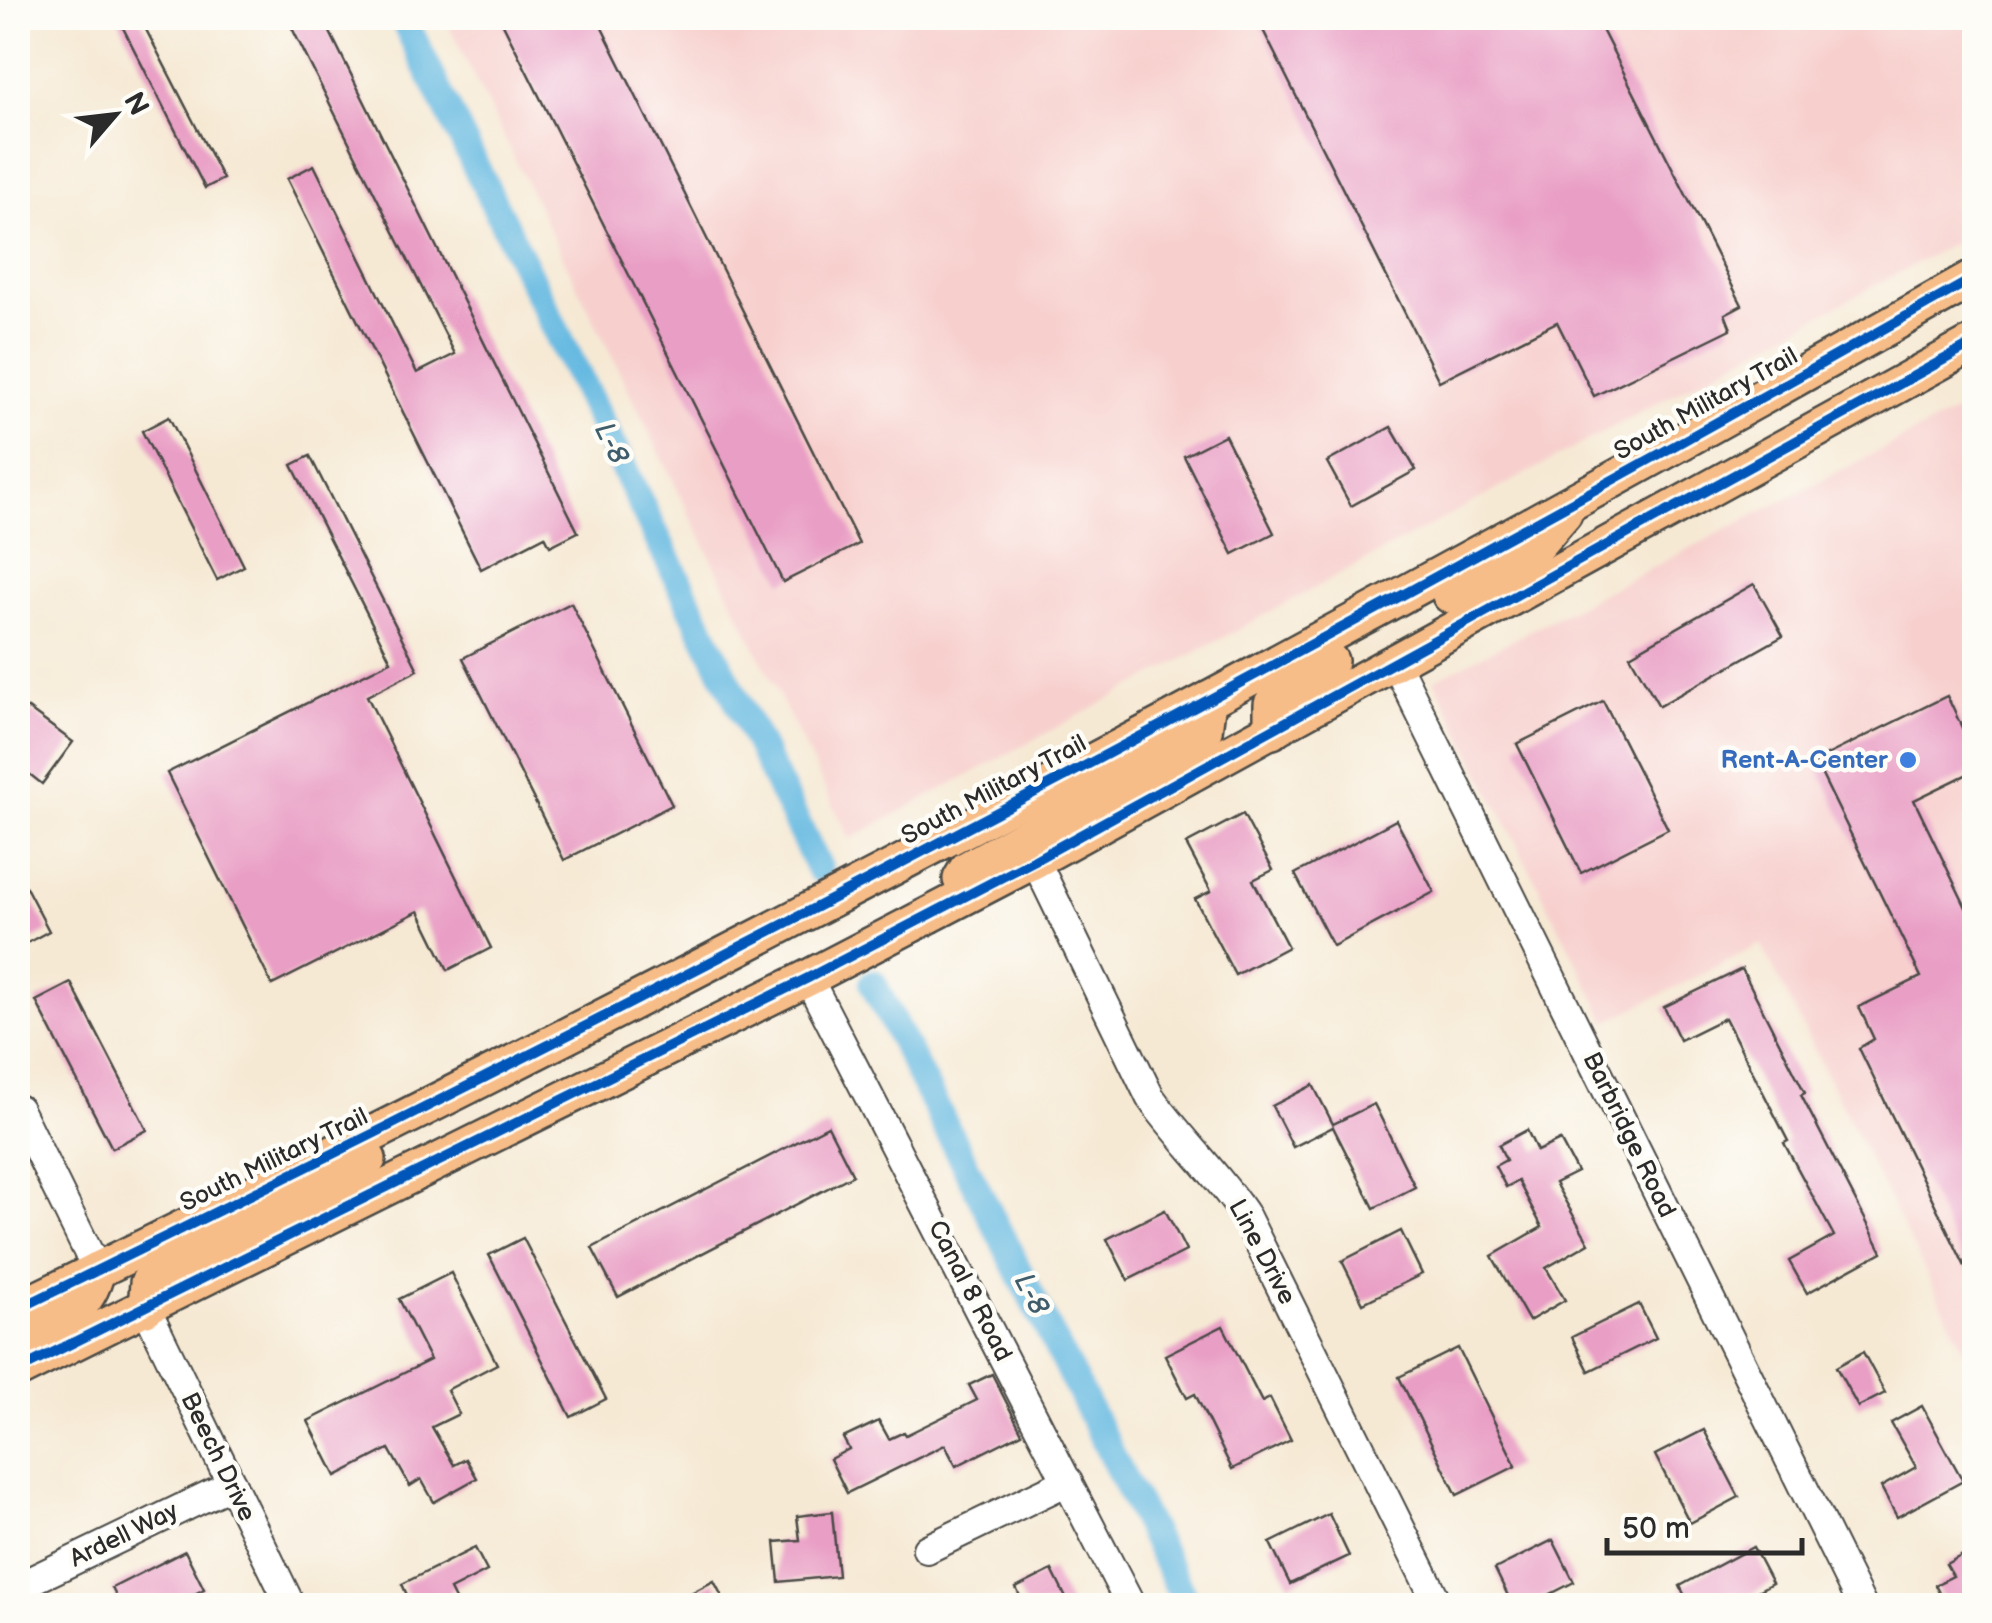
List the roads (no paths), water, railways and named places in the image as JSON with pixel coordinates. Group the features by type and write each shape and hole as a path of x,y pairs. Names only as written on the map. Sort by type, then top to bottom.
{"main road":[{"name":"South Military Trail","path":"18,1309 773,932 905,858 1208,700 1974,278"},
{"path":"18,1370 808,978 1035,860 1974,343"},
{"path":"1272,731 1272,704 1292,682 1532,550 1578,497"},
{"path":"941,909 967,870 1188,746 1204,732 1208,700"},
{"path":"146,1308 148,1283 163,1267 327,1184 402,1138 447,1097"},
{"path":"18,1343 67,1318 92,1292 98,1270"}],"street":[{"name":"Barbridge Road","path":"1396,664 1862,1606"},
{"name":"Line Drive","path":"1035,860 1150,1097 1172,1128 1225,1184 1246,1217 1439,1606"},
{"name":"Canal 8 Road","path":"808,978 1131,1606"},
{"path":"18,1109 98,1270"},
{"name":"Beech Drive","path":"146,1308 291,1606"},
{"path":"926,1549 1068,1481"},
{"name":"Ardell Way","path":"18,1586 232,1484"}],"waterway":[{"name":"L-8","path":"403,18 819,868"},
{"name":"L-8","path":"873,983 1188,1606"}],"place":[{"name":"Rent-A-Center","path":"1908,760"}]}
